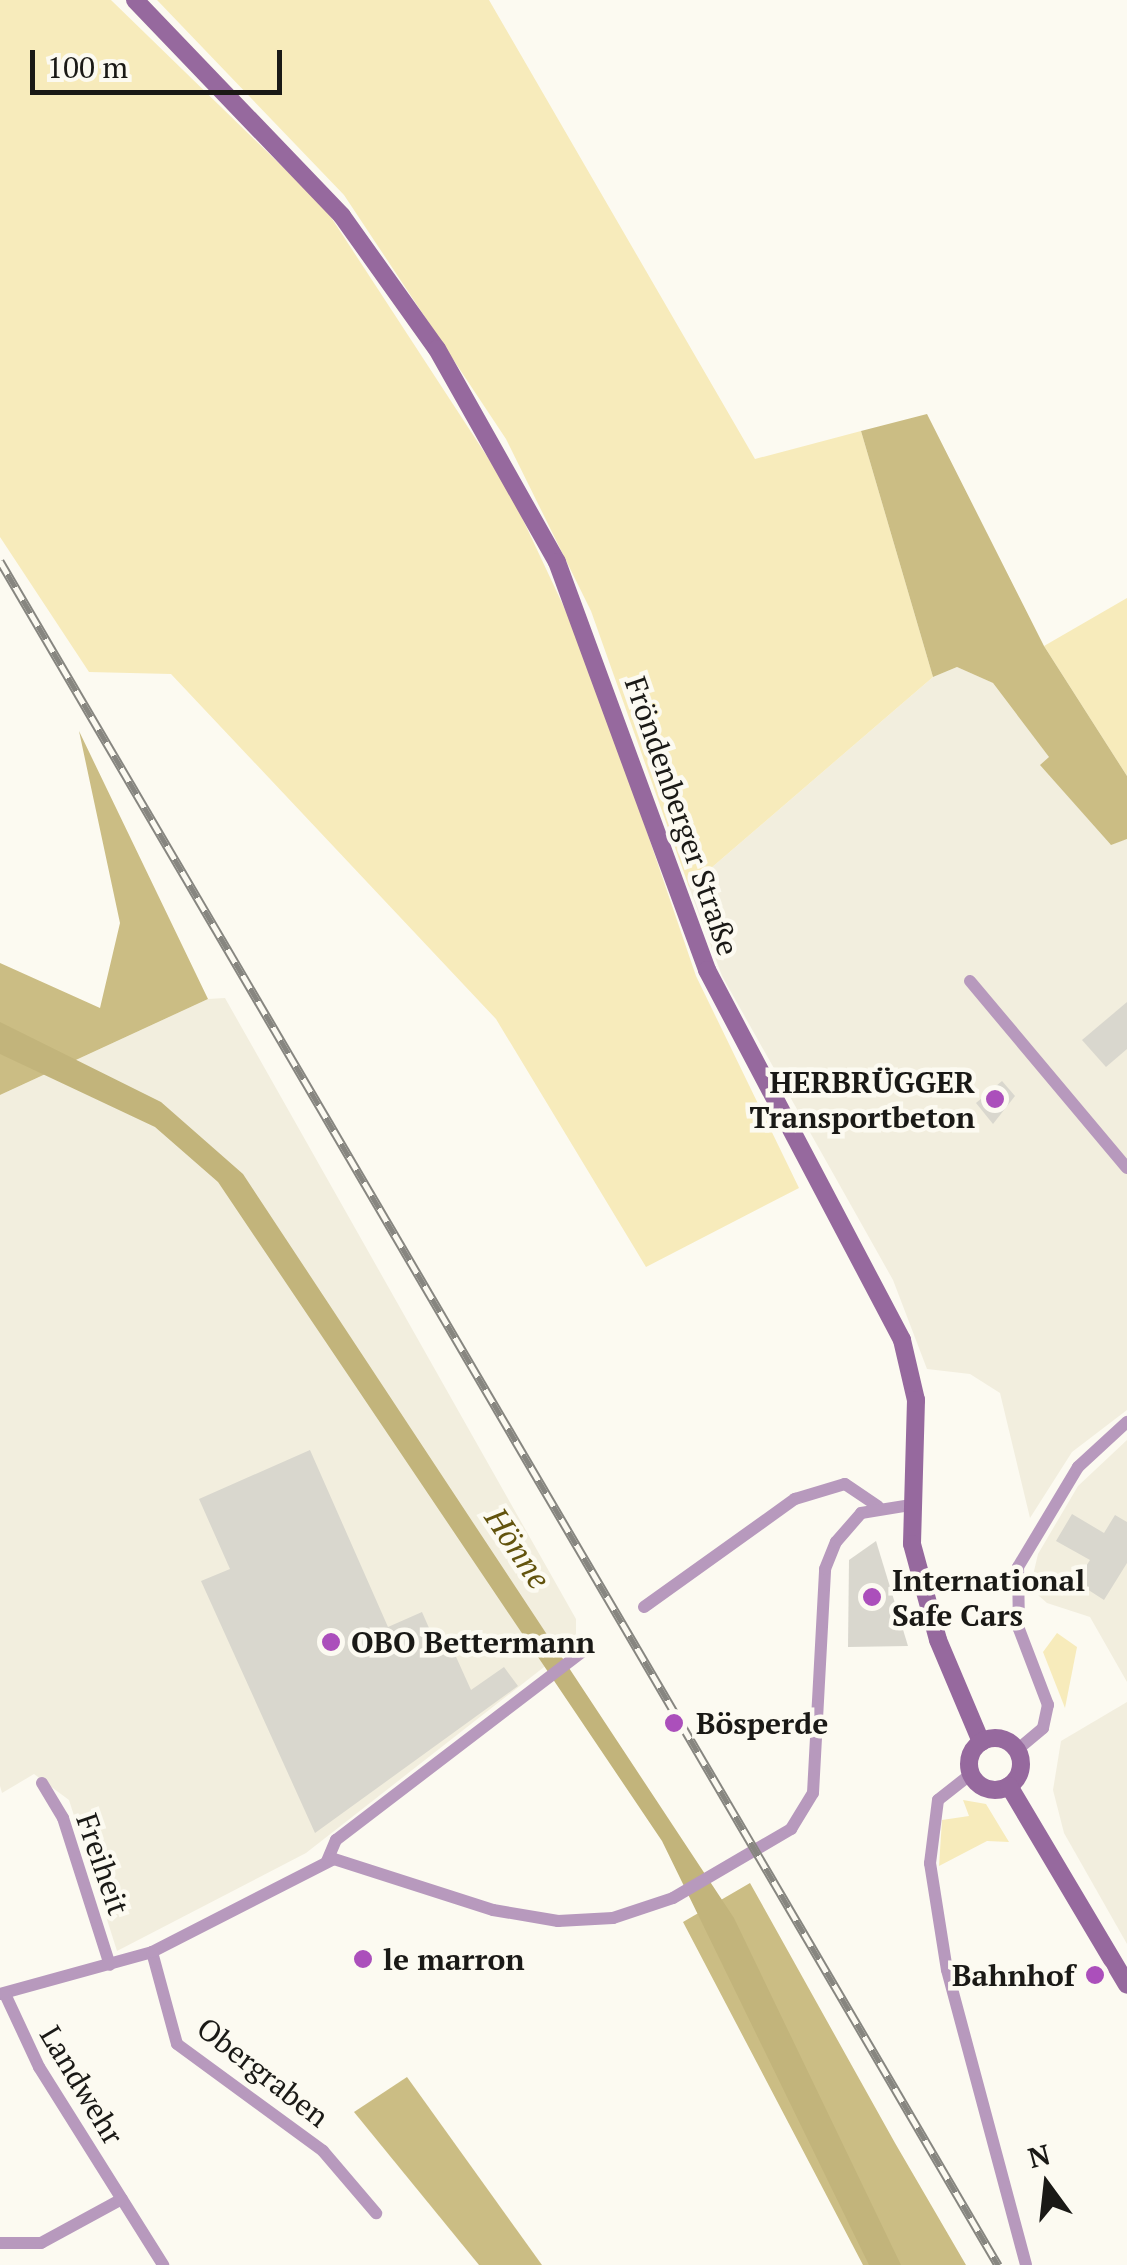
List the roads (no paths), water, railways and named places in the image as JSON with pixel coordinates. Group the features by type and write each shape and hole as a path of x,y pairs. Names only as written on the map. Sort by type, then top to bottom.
{"main road":[{"name":"Fröndenberger Straße","path":"135,0 342,216 437,349 515,478 594,648 707,970 902,1340 916,1400 912,1544 934,1629 981,1742"},
{"path":"1005,1740 1017,1750 1019,1774 1008,1786 987,1789 971,1774 981,1742 1005,1740"},
{"path":"1008,1786 1127,1985"}],"street":[{"path":"970,981 1127,1168"},
{"path":"1017,1750 1043,1728 1048,1705 1018,1628 1018,1567 1078,1467 1127,1422"},
{"path":"644,1606 794,1498 845,1484 878,1506"},
{"path":"2,1994 152,1952 327,1862 346,1860 493,1910 558,1920 612,1918 674,1898 791,1829 813,1793 820,1757 826,1569 847,1525 878,1506 911,1505"},
{"path":"327,1862 336,1840 586,1649"},
{"path":"971,1774 936,1806 930,1863 947,1970 1026,2265"},
{"name":"Freiheit","path":"42,1783 64,1818 110,1965"},
{"name":"Obergraben","path":"152,1952 177,2044 315,2144 376,2213"},
{"name":"Landwehr","path":"2,1994 39,2067 163,2265"},
{"path":"0,2243 42,2243 122,2199"}],"railway":[{"path":"0,561 998,2265"}],"place":[{"name":"HERBRÜGGER Transportbeton","path":"995,1099"},
{"name":"International Safe Cars","path":"872,1597"},
{"name":"OBO Bettermann","path":"331,1642"},
{"name":"Bösperde","path":"674,1723"},
{"name":"le marron","path":"363,1959"},
{"name":"Bahnhof","path":"1095,1975"}],"water label":[{"name":"Hönne","path":"518,1548"}]}
